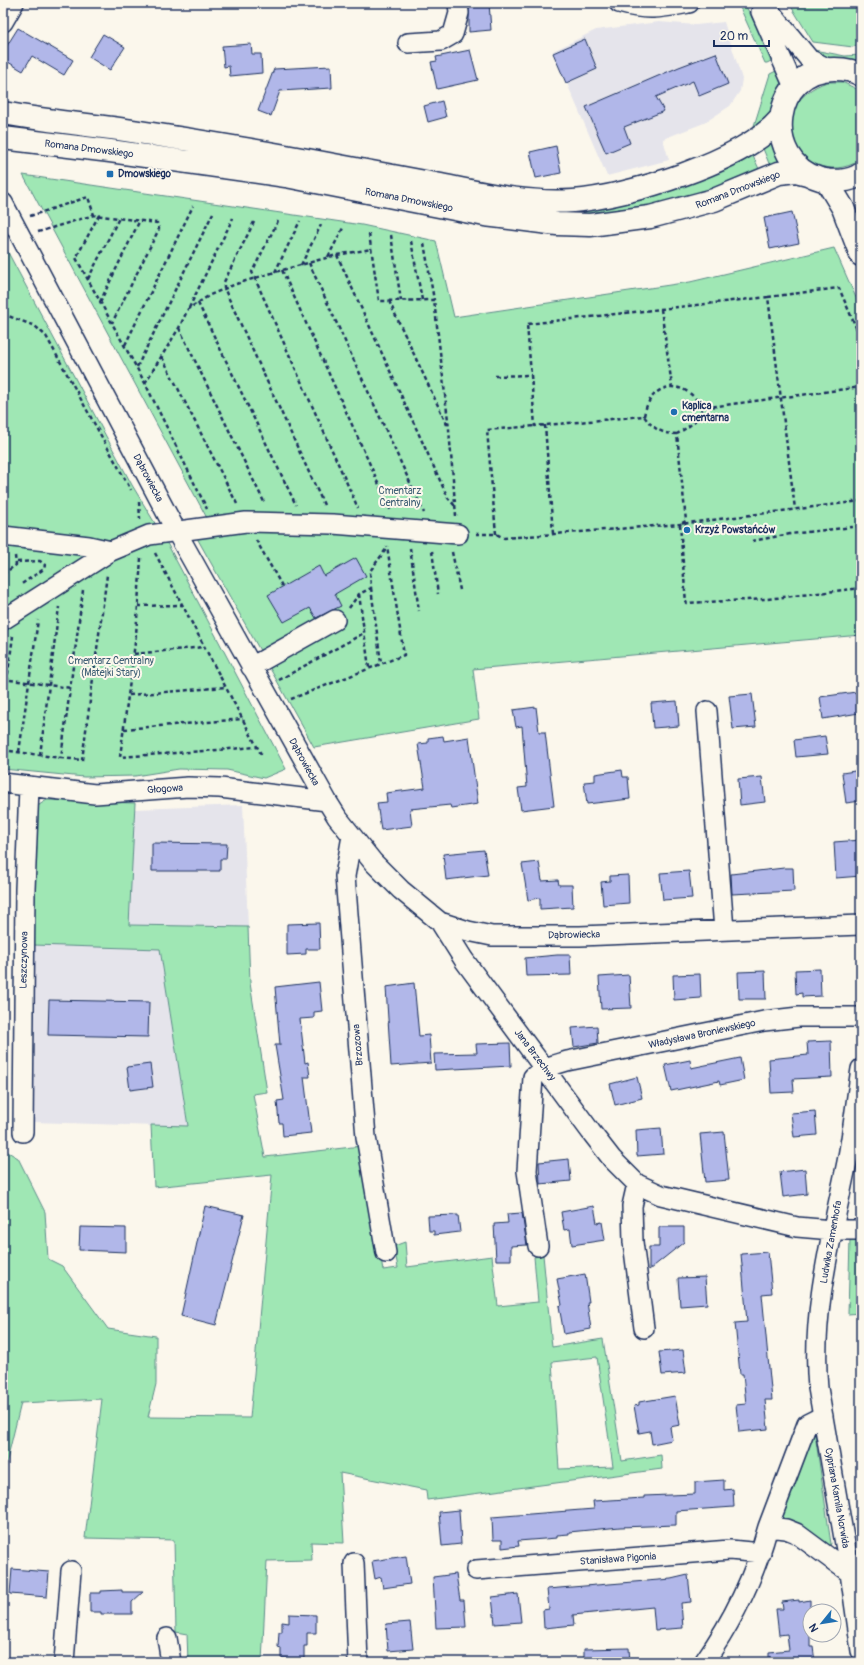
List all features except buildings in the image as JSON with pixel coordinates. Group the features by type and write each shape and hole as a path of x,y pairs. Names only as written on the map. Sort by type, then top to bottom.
{"main road":[{"path":"860,73 843,69 829,69 816,72 804,78 794,87 784,102 780,119 780,136 786,151 795,164 817,177 843,208 861,255"},
{"name":"Romana Dmowskiego","path":"3,113 285,156 527,201 573,201 619,193 678,176 728,155 753,142 771,129 780,119"},
{"name":"Romana Dmowskiego","path":"3,138 110,151 286,176 485,215 557,224 590,225 650,217 714,200 779,173 796,171 840,181 861,174"}],"street":[{"path":"3,22 14,3"},
{"path":"408,43 441,41 453,34 459,13 458,3"},
{"path":"619,3 634,8 652,10 689,3"},
{"path":"757,3 794,87"},
{"path":"763,3 809,59 829,69"},
{"name":"Dąbrowiecka","path":"3,203 22,219 176,531 327,801 352,836 401,890 440,922 468,931 492,936 580,936 861,925"},
{"path":"9,616 87,565 111,551 144,537 176,531 246,522 333,524 442,533"},
{"path":"3,536 89,546 111,551"},
{"path":"251,667 335,620"},
{"path":"707,711 724,930"},
{"name":"Głogowa","path":"3,783 95,794 188,788 220,788 327,801"},
{"name":"Leszczynowa","path":"23,1132 25,889 29,787"},
{"name":"Brzozowa","path":"352,836 345,876 366,1137 386,1253"},
{"name":"Jana Brzechwy","path":"440,922 464,960 612,1159 637,1184 661,1195 749,1217 797,1227 832,1230 861,1230"},
{"name":"Władysława Broniewskiego","path":"544,1068 567,1061 764,1021 799,1017 861,1017"},
{"path":"538,1246 527,1171 533,1078 544,1068"},
{"name":"Ludwika Zamenhofa","path":"823,1416 816,1364 820,1307 832,1230 847,1161 861,1069"},
{"path":"637,1184 632,1206 633,1242 644,1328"},
{"path":"704,1662 728,1626 761,1553 768,1527 807,1424 823,1416"},
{"name":"Cypriana Kamila Norwida","path":"823,1416 850,1573 861,1651"},
{"path":"768,1527 786,1529 796,1533 850,1573"},
{"name":"Stanisława Pigonia","path":"476,1570 730,1550 761,1553"},
{"path":"354,1563 358,1662"},
{"path":"64,1662 71,1571"},
{"path":"167,1638 171,1662"}],"path":[{"path":"22,219 88,197 94,215"},
{"path":"124,346 193,206"},
{"path":"136,367 213,213"},
{"path":"36,226 38,232 94,215 157,222 159,229 112,324"},
{"path":"99,215 76,258 145,383 215,526"},
{"path":"88,280 119,218"},
{"path":"145,383 179,328 233,218"},
{"path":"22,219 33,221"},
{"path":"100,302 141,220"},
{"path":"278,220 252,272 390,529 387,548 404,655 284,702"},
{"path":"275,272 300,221"},
{"path":"254,222 224,282 224,288 333,524"},
{"path":"301,265 321,225"},
{"path":"328,258 343,228"},
{"path":"369,234 379,301 434,300"},
{"path":"391,235 401,301"},
{"path":"411,241 422,300"},
{"path":"424,243 434,300 449,429 455,507 442,533 438,594"},
{"path":"188,308 224,288 254,278 337,255 371,249"},
{"path":"337,255 445,491 455,507"},
{"path":"309,263 442,533 460,590"},
{"path":"282,270 390,529 419,611"},
{"path":"535,426 527,324 840,288 861,339"},
{"path":"768,297 782,396 795,509"},
{"path":"388,301 449,429"},
{"path":"198,303 304,523"},
{"path":"661,309 672,386"},
{"path":"3,314 35,326 46,336 135,495"},
{"path":"179,328 266,507 272,523"},
{"path":"162,357 246,522 282,586"},
{"path":"494,376 531,374"},
{"path":"672,386 681,387 688,391 694,396 702,408 700,415 695,422 677,434 667,434 657,430 650,425 644,416 649,401 654,394 672,386"},
{"path":"702,408 782,396 861,387"},
{"path":"496,534 487,430 644,416"},
{"path":"545,425 552,534"},
{"path":"677,434 686,521 680,524"},
{"path":"139,500 144,537 134,654 120,757 257,747"},
{"path":"442,533 496,534 504,538 680,524 861,501"},
{"path":"680,524 686,603 767,599 861,588"},
{"path":"752,541 790,534 861,526"},
{"path":"144,537 262,756"},
{"path":"381,663 370,571 387,548"},
{"path":"3,750 82,760 111,551"},
{"path":"12,552 17,562"},
{"path":"15,588 45,568 44,563 40,561 17,562"},
{"path":"3,574 14,567 17,562"},
{"path":"61,758 87,565"},
{"path":"40,755 62,581"},
{"path":"335,620 346,611 359,594 371,588"},
{"path":"359,594 369,668"},
{"path":"19,752 41,596"},
{"path":"138,606 182,605"},
{"path":"3,709 7,680 9,616"},
{"path":"273,683 364,633"},
{"path":"134,654 204,647"},
{"path":"3,679 70,688"},
{"path":"129,696 226,687"},
{"path":"124,729 243,719"}],"shaded area":[{"path":"659,22 696,25 724,22 742,79 740,91 730,106 704,123 663,139 669,160 607,176 553,51 596,30"},
{"path":"243,805 248,927 128,925 135,809"},
{"path":"34,945 160,948 188,1127 33,1122"}],"green space":[{"path":"738,3 744,3 775,59 765,63"},
{"path":"789,3 861,3 861,42 853,47 813,42"},
{"path":"814,50 845,56 861,55 861,64 823,60"},
{"path":"780,69 781,89 770,118 753,129 770,74"},
{"path":"827,82 842,82 861,91 861,160 839,168 821,166 805,157 795,143 791,126 794,109 806,94"},
{"path":"774,140 784,162 770,166 762,146"},
{"path":"751,152 761,173 739,183 635,211 580,215 580,211"},
{"name":"Cmentarz Centralny","path":"23,175 362,225 436,241 454,317 690,282 834,248 861,309 861,635 473,669 479,719 314,747 197,538 215,533"},
{"name":"Cmentarz Centralny (Matejki Stary)","path":"3,243 132,485 168,545 286,769 264,778 227,770 179,769 135,776 84,777 3,769"},
{"path":"47,800 135,803 129,925 248,927 250,983 267,1092 253,1094 265,1157 361,1146 383,1270 398,1268 394,1246 405,1242 407,1267 492,1256 498,1306 538,1302 534,1257 543,1255 552,1347 603,1339 622,1461 661,1455 662,1469 427,1500 426,1490 340,1473 344,1543 311,1542 312,1560 267,1561 262,1662 188,1662 187,1634 176,1632 174,1540 85,1538 102,1399 21,1403 3,1477 3,1149 18,1158 45,1212 48,1259 62,1266 108,1329 156,1336 156,1384 148,1417 250,1418 272,1175 154,1187 151,1125 188,1126 160,949 34,945 34,816 39,805","holes":["597,1357 613,1467 559,1469 552,1362"]},
{"path":"861,1238 861,1313 848,1314 850,1239"},
{"path":"815,1434 831,1544 828,1547 779,1518 811,1435"}],"place":[{"name":"Dmowskiego","path":"110,174"},
{"name":"Kaplica cmentarna","path":"674,412"},
{"name":"Krzyż Powstańców","path":"687,530"}]}
